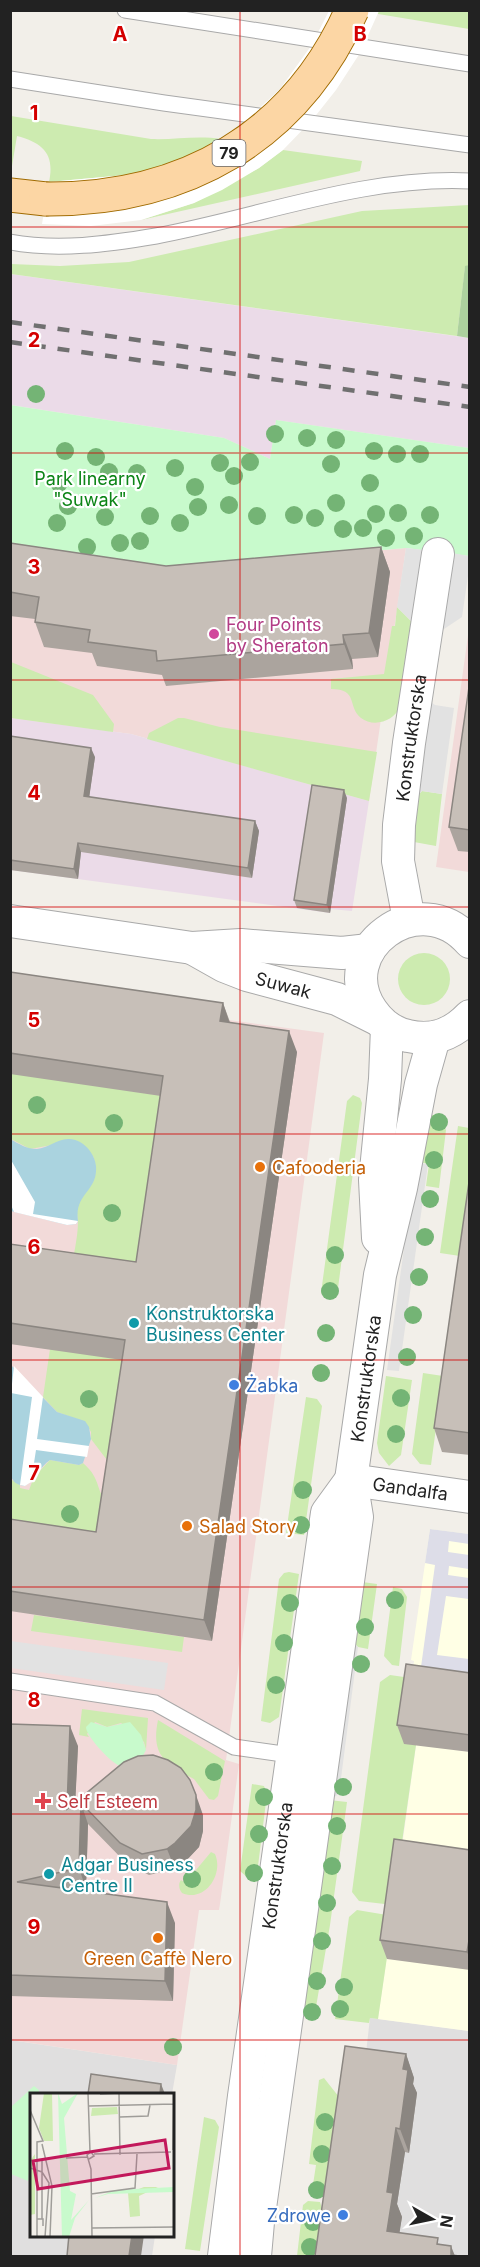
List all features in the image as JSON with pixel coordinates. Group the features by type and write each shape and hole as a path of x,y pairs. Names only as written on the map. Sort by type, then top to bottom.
{"main road":[{"name":"79","path":"10,195 46,199 91,198 134,191 175,180 226,155 257,133 295,99 330,54 352,10"}],"street":[{"name":"Konstruktorska","path":"409,920 398,861 399,825 438,554"},
{"path":"382,1023 369,1006 362,978 369,950 386,931 409,920 427,919 445,923 470,942"},
{"name":"Suwak","path":"10,921 192,948 241,945 277,946 331,953 369,950"},
{"name":"Suwak","path":"192,948 218,963 247,975 338,999 401,1035 418,1039 434,1038"},
{"path":"434,1038 454,1030 470,1016"},
{"name":"Konstruktorska","path":"380,1275 375,1180 386,1079 382,1023"},
{"name":"Konstruktorska","path":"224,2256 260,2098 272,2013 324,1760 357,1517 351,1480 380,1275 401,1188 423,1074 434,1038"},
{"name":"Konstruktorska","path":"272,2013 292,1755 327,1513 351,1480"},
{"name":"Gandalfa","path":"351,1480 470,1497"},
{"name":"Konstruktorska","path":"255,2256 258,2222 260,2098"}],"lane":[{"path":"125,10 470,64"},
{"path":"10,80 164,104 470,145"},
{"path":"10,242 73,246 123,242 400,182 470,181"},
{"path":"10,1681 155,1703 234,1747 324,1760"}],"shaded area":[{"path":"10,274 469,338 469,448 276,420 270,459 224,438 11,405"},
{"path":"11,548 251,562 406,548 369,801 131,734 11,718"},
{"path":"406,548 425,550 413,623 397,607"},
{"path":"452,553 469,556 469,569 462,617 441,631"},
{"path":"469,628 469,872 436,867"},
{"path":"431,702 435,705 454,708 442,794 422,791 419,794"},
{"path":"11,718 131,734 369,801 352,911 331,909 330,913 11,870"},
{"path":"10,990 324,1033 226,1760 239,1764 220,1904 219,1910 199,1910 177,2065 11,2040"},
{"path":"416,1163 428,1164 399,1371 387,1370"},
{"path":"430,1529 469,1534 469,2031 378,2019 416,1746 404,1744 414,1661 411,1660"},
{"path":"430,1529 469,1534 469,1544 449,1541 448,1552 469,1555 469,1569 449,1566 448,1575 469,1578 469,1599 446,1596 437,1655 469,1659 469,1690 421,1667 435,1565 425,1563"},
{"path":"347,1636 358,1647 339,1794 326,1802"},
{"path":"11,1641 168,1663 164,1690 11,1668"},
{"path":"370,2018 469,2031 469,2256 327,2256 364,2070"},
{"path":"10,2040 177,2065 172,2093 30,2093 30,2237 155,2237 152,2256 11,2256"}],"green space":[{"path":"360,11 469,11 469,29"},
{"path":"11,116 151,139 203,137 221,139 186,160 136,174 49,182 50,164 45,151 34,142 17,136 11,172"},
{"path":"283,150 362,161 360,171 141,220 194,203 259,168"},
{"path":"469,205 469,265 465,267 457,336 11,274 11,264 60,266 129,262 362,211"},
{"path":"470,265 469,338 457,336 465,266"},
{"name":"Park linearny \"Suwak\"","path":"10,405 224,438 270,459 276,420 469,448 469,556 406,548 167,569 11,548"},
{"path":"397,607 413,623 402,701 394,716 389,719 378,723 366,721 357,714 346,692 331,689 331,679 384,674"},
{"path":"11,662 93,695 114,724 113,732 11,718"},
{"path":"178,718 377,752 369,801 147,739 149,733"},
{"path":"422,791 442,794 436,846 414,842 419,794"},
{"path":"419,953 429,953 438,957 446,965 450,979 446,993 438,1001 429,1005 419,1005 410,1001 402,993 398,984 398,974 402,965 410,957"},
{"path":"10,1073 171,1097 144,1284 71,1273 77,1234 77,1207 94,1176 93,1156 52,1145 30,1149 11,1139"},
{"path":"353,1095 360,1098 362,1103 337,1296 321,1293 347,1101"},
{"path":"427,1114 439,1116 446,1130 439,1188 426,1186 429,1164 418,1162"},
{"path":"458,1126 469,1128 469,1183 460,1256 440,1253"},
{"path":"50,1349 133,1361 116,1472 91,1439 91,1432 85,1422 57,1412 43,1397"},
{"path":"423,1373 443,1376 431,1465 420,1464 412,1454"},
{"path":"386,1376 412,1380 401,1455 389,1466 379,1453 377,1443"},
{"path":"306,1397 317,1399 322,1406 304,1535 286,1533"},
{"path":"50,1460 79,1465 83,1463 93,1475 102,1496 111,1507 104,1553 11,1539 10,1474 12,1480 20,1485 20,1488 29,1490 34,1477"},
{"path":"284,1573 299,1574 279,1717 270,1723 261,1721 279,1579"},
{"path":"355,1581 377,1584 368,1649 358,1647 347,1636"},
{"path":"393,1587 402,1589 407,1597 399,1666 392,1665 384,1656"},
{"path":"34,1615 184,1637 182,1652 31,1631"},
{"path":"390,1675 411,1678 404,1743 416,1745 393,1905 359,1901 352,1892 380,1682"},
{"path":"82,1709 148,1718 146,1750 144,1742 121,1723 107,1727 95,1722 87,1734 89,1737 79,1735"},
{"path":"158,1720 225,1761 218,1796 214,1800 209,1799 194,1779 169,1766 163,1758 156,1737"},
{"path":"91,1722 107,1727 130,1722 141,1735 146,1750 139,1763 122,1767 111,1760 94,1743 87,1731 86,1727"},
{"path":"252,1784 264,1786 267,1794 257,1874 248,1878 240,1871"},
{"path":"329,1800 347,1802 316,2007 300,2005"},
{"path":"211,1852 215,1854 217,1862 215,1878 205,1890 198,1894 182,1893 179,1886 181,1880 190,1886 197,1884 199,1877 196,1870"},
{"path":"357,1910 393,1916 378,2019 370,2018 369,2023 335,2019 349,1917"},
{"path":"324,2078 339,2097 326,2190 320,2194 312,2191 316,2165 309,2164 319,2080"},
{"path":"34,2086 39,2090 39,2093 30,2093 28,2181 11,2174 11,2107"},
{"path":"204,2117 215,2120 219,2127 200,2251 185,2249"},
{"path":"308,2201 320,2202 322,2208 316,2256 297,2256 303,2205"}],"water":[{"path":"10,1139 26,1147 37,1149 60,1140 73,1139 90,1151 95,1161 96,1175 79,1204 76,1224 67,1225 11,1211"},
{"path":"10,1364 57,1412 85,1421 89,1427 91,1439 83,1463 79,1465 50,1460 25,1486 14,1481 10,1474"}],"pier":[{"path":"329,11 379,11 360,53 336,90 313,119 283,150 259,168 222,190 194,203 141,220 91,226 42,224 49,182 136,174 186,160 237,129 280,89 311,46"},
{"path":"11,1160 35,1202 33,1214 78,1221 76,1224 67,1225 14,1212 11,1205"},
{"path":"14,1366 43,1397 37,1439 89,1446 87,1457 36,1450 31,1482 25,1486 20,1485 32,1397 11,1393"}],"building":[{"name":"Four Points by Sheraton","path":"10,543 166,566 381,547 369,633 343,635 344,644 157,661 156,651 88,642 90,630 35,622 39,597 10,592"},
{"path":"470,680 470,830 449,827"},
{"path":"10,736 91,748 84,796 255,821 248,868 78,843 74,869 10,860"},
{"path":"312,785 344,790 327,905 294,900"},
{"name":"Konstruktorska Business Center","path":"10,972 223,1003 220,1021 289,1031 204,1620 10,1591 10,1519 96,1532 125,1340 10,1323 10,1244 136,1262 163,1076 10,1053"},
{"path":"470,1175 470,1433 434,1428"},
{"path":"406,1664 470,1673 470,1735 397,1725"},
{"name":"Adgar Business Centre II","path":"10,1724 70,1726 67,1809 124,1762 138,1756 153,1755 168,1760 181,1768 190,1780 196,1795 196,1810 191,1826 167,1849 142,1854 120,1843 81,1803 79,1868 17,1882 167,1902 165,1981 10,1975"},
{"path":"394,1839 470,1850 470,1934 467,1952 380,1940"},
{"path":"345,2046 406,2054 403,2069 408,2070 400,2129 396,2128 387,2192 393,2193 387,2231 438,2238 437,2244 451,2246 451,2255 460,2256 315,2256"},
{"path":"91,2074 161,2084 160,2093 88,2093"},
{"path":"69,2237 132,2237 129,2256 67,2256"}],"railway":[{"path":"10,322 470,387"},
{"path":"10,342 470,407"}],"place":[{"name":"Four Points by Sheraton","path":"214,634"},
{"name":"Cafooderia","path":"260,1167"},
{"name":"Konstruktorska Business Center","path":"134,1323"},
{"name":"Żabka","path":"234,1385"},
{"name":"Salad Story","path":"187,1526"},
{"name":"Self Esteem","path":"43,1801"},
{"name":"Adgar Business Centre II","path":"49,1874"},
{"name":"Green Caffè Nero","path":"158,1938"},
{"name":"Zdrowe","path":"343,2215"}]}
